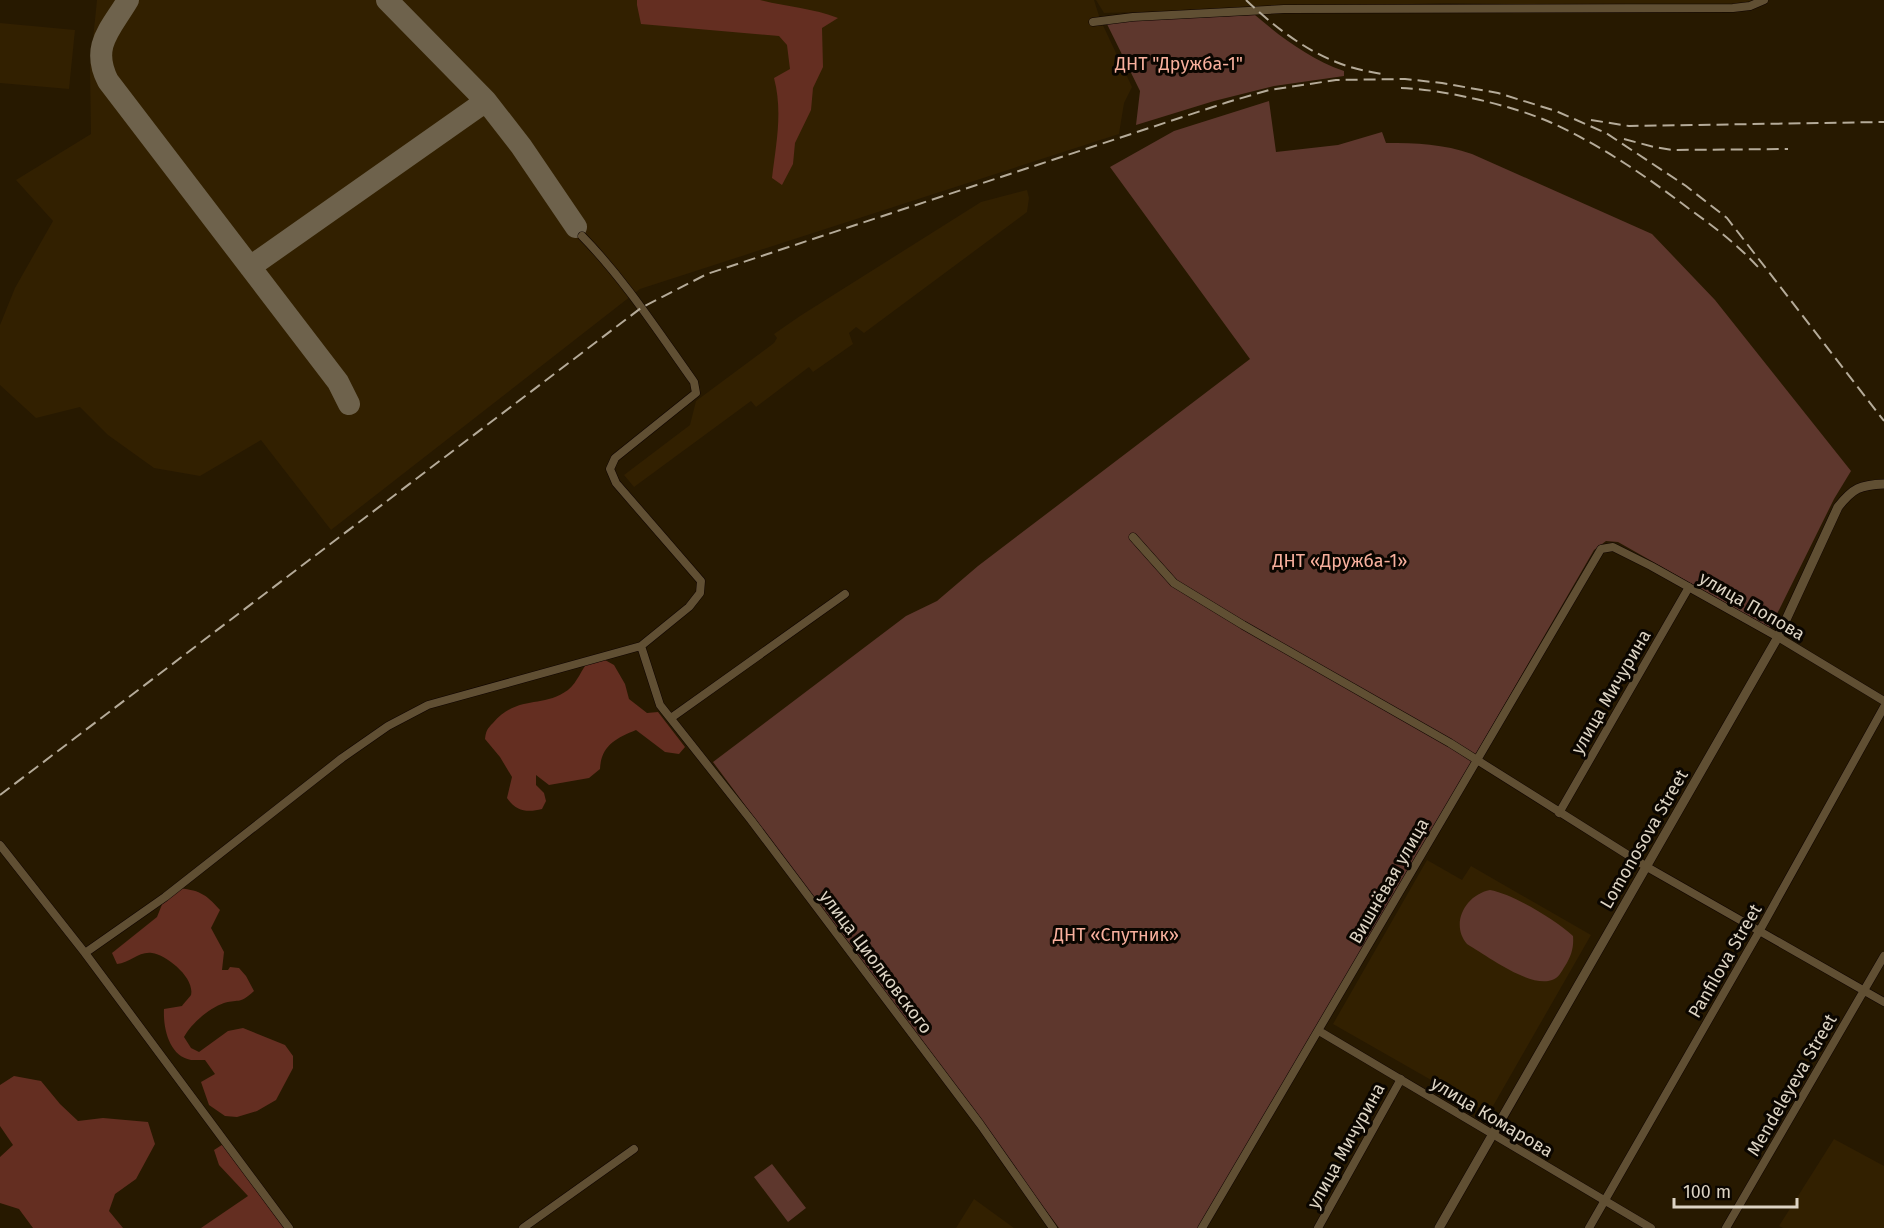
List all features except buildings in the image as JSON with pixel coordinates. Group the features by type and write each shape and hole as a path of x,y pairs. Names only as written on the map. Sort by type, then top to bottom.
{"street":[{"path":"1093,22 1133,17 1284,9 1733,8 1750,6 1764,0"},
{"path":"85,953 165,897 342,758 388,726 428,705 641,646 690,607 700,593 700,581 616,483 610,469 615,458 696,393 694,382 602,258 582,236"},
{"name":"Lomonosova Street","path":"1439,1228 1778,637 1838,507 1850,492 1866,484 1884,484"},
{"path":"1133,537 1174,583 1476,760 1647,867 1884,1002"},
{"name":"улица Попова","path":"1601,549 1613,547 1689,587 1884,700"},
{"name":"Вишнёвая улица","path":"1202,1228 1601,549"},
{"name":"улица Мичурина","path":"1559,813 1689,587"},
{"path":"671,718 845,594"},
{"name":"улица Циолковского","path":"641,646 660,705 751,820 980,1124 1053,1228"},
{"name":"Panfilova Street","path":"1589,1228 1760,930 1884,707"},
{"path":"0,844 85,953 289,1228"},
{"name":"Mendeleyeva Street","path":"1726,1228 1884,956"},
{"name":"улица Комарова","path":"1318,1031 1651,1228"},
{"name":"улица Мичурина","path":"1318,1228 1401,1079"},
{"path":"523,1228 634,1149"}],"shaded area":[{"path":"97,0 1094,0 1100,19 1132,87 1124,103 1119,134 640,289 331,530 261,440 200,476 154,468 108,435 80,407 36,418 0,385 0,325 15,288 53,221 16,180 91,134 90,68"},
{"path":"637,0 760,0 838,18 822,28 823,67 813,88 811,110 795,143 793,164 782,185 772,178 778,116 774,78 790,69 787,45 779,36 641,24"},
{"path":"1096,0 1760,0 1738,5 1445,3 1104,13"},
{"path":"0,23 75,30 69,89 0,83"},
{"path":"1027,190 1029,198 1027,212 864,333 856,327 849,333 853,344 813,372 809,367 756,407 751,401 634,487 624,475 690,425 696,401 774,343 777,338 774,334 981,202"},
{"path":"590,660 605,660 614,665 625,684 629,699 647,713 658,712 685,747 679,754 665,752 636,730 611,744 603,754 600,769 589,778 549,785 536,775 536,785 544,793 546,801 542,809 527,811 518,808 507,798 512,777 500,757 485,739 487,730 502,714 512,708 549,699 568,690"},
{"path":"1427,860 1462,880 1471,866 1591,935 1489,1113 1333,1024"},
{"path":"176,888 201,893 220,910 211,928 224,952 222,970 228,970 230,967 239,968 254,991 243,999 218,1005 201,1017 184,1037 191,1048 199,1052 228,1031 243,1028 285,1045 293,1056 293,1068 276,1100 257,1111 237,1117 225,1116 209,1105 201,1082 215,1074 205,1060 191,1060 177,1053 169,1040 164,1009 182,1006 191,995 189,982 179,968 165,958 152,953 117,964 112,953 157,917 165,897"},
{"path":"14,1076 41,1081 78,1121 103,1118 148,1122 155,1144 136,1179 115,1194 109,1211 123,1228 33,1228 19,1209 0,1203 0,1157 13,1145 0,1126 0,1085"},
{"path":"1834,1139 1884,1166 1884,1228 1783,1228 1779,1226"},
{"path":"225,1143 288,1228 201,1228 248,1196 219,1165 214,1150"},
{"path":"974,1199 1014,1228 956,1228"}],"green space":[{"name":"ДНТ \"Дружба-1\"","path":"1255,15 1297,47 1344,71 1344,76 1274,86 1214,101 1136,125 1140,91 1106,22"},
{"name":"ДНТ «Дружба-1»","path":"1269,101 1276,152 1338,145 1382,132 1386,143 1430,145 1472,154 1652,234 1715,300 1851,471 1834,499 1770,628 1618,542 1606,541 1594,550 1201,1228 1059,1228 713,762 906,616 937,601 978,566 1250,359 1110,167 1174,131"},
{"path":"1490,890 1534,909 1573,936 1570,955 1556,978 1543,981 1521,975 1467,944 1460,928 1463,911 1473,898"},
{"path":"772,1164 806,1208 788,1222 754,1177"}],"taxiway":[{"path":"128,0 109,29 102,48 101,58 108,81 338,382 349,404"},
{"path":"387,0 486,101 521,146 576,227"},
{"path":"250,267 486,101"}],"railway":[{"path":"1246,0 1277,27 1324,57 1347,66 1382,74"},
{"path":"0,795 641,308 707,274 1269,90 1336,80 1405,79 1442,83 1498,93 1556,111 1606,133 1686,186 1727,218 1884,421"},
{"path":"1401,88 1457,95 1499,105 1537,117 1570,132 1605,151 1656,184 1707,222 1758,267"},
{"path":"1591,120 1629,126 1884,122"},
{"path":"1624,139 1673,150 1788,149"}],"park label":[{"name":"ДНТ «Спутник»","path":"1116,935"}]}
